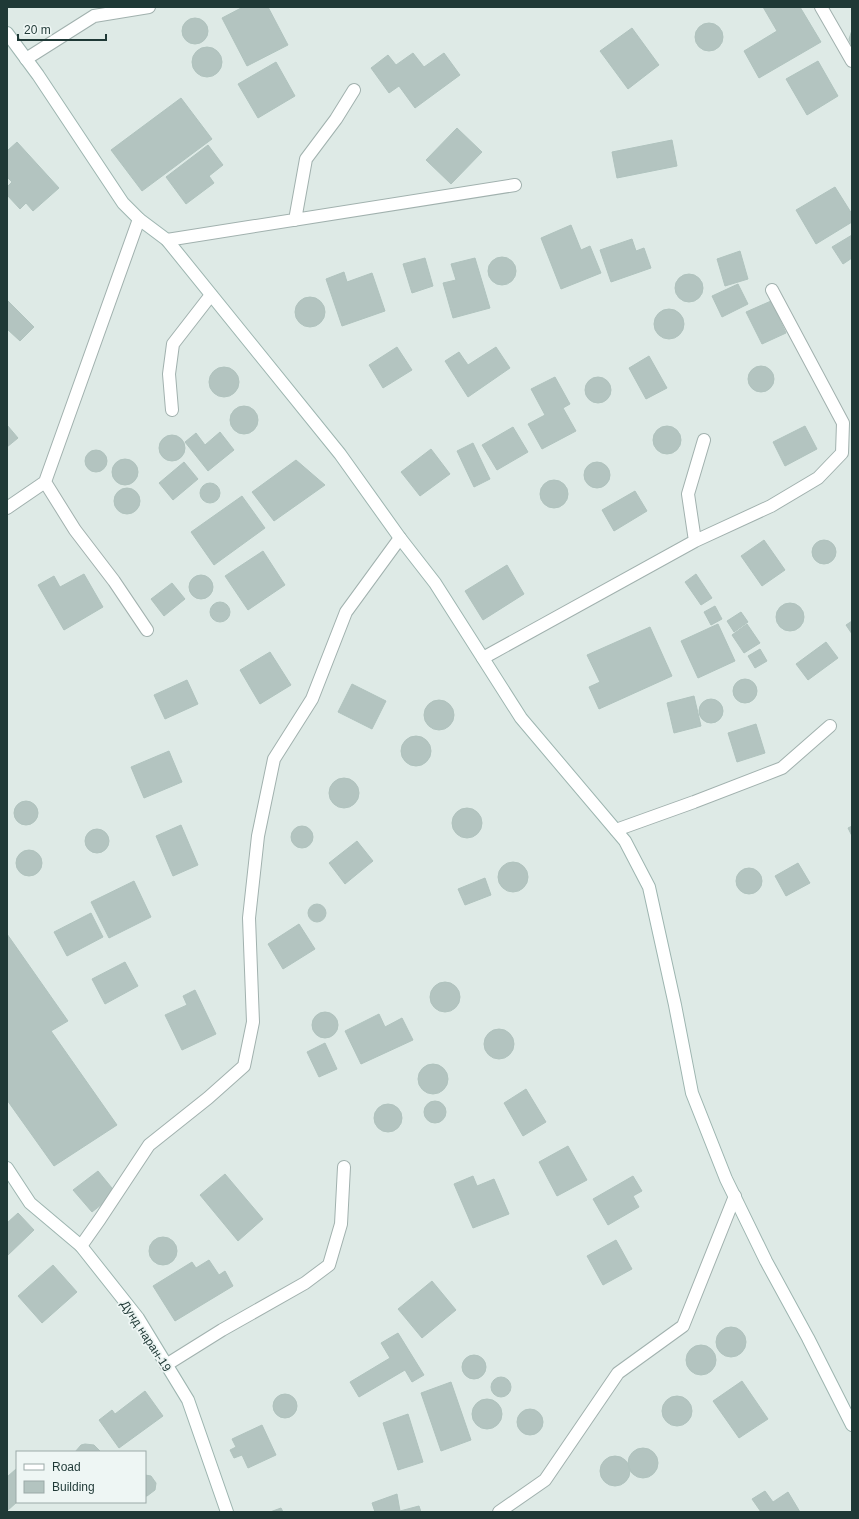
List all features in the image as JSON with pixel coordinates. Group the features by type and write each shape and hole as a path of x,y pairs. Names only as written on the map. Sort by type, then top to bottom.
{"street":[{"path":"26,59 94,16 149,7"},
{"path":"821,7 852,61"},
{"path":"7,34 26,59 123,203 139,220 166,240 340,454 400,538 435,583 521,718 625,842 649,887 675,1005 692,1093 734,1196 852,1426"},
{"path":"295,220 306,159 336,119 354,90"},
{"path":"166,240 515,185"},
{"path":"7,508 45,482 139,220"},
{"path":"483,658 695,541 771,506 818,478 842,453 843,423 772,290"},
{"path":"172,410 169,374 174,344 211,295"},
{"path":"695,541 688,494 704,440"},
{"path":"45,482 75,530 114,581 147,630"},
{"path":"81,1246 149,1145 208,1098 244,1066 253,1022 249,918 258,836 274,759 312,698 346,612 400,538"},
{"path":"616,830 782,768 830,726"},
{"path":"166,1365 222,1330 305,1283 329,1265 341,1224 344,1167"},
{"name":"Дунд наран-19","path":"7,1168 30,1203 81,1246 138,1318 188,1400 227,1512"},
{"path":"499,1512 545,1480 618,1373 684,1326 734,1196"}],"building":[{"path":"243,7 268,7 288,45 247,66 222,18"},
{"path":"763,7 800,7 821,42 759,78 744,51 777,31"},
{"path":"195,18 204,22 208,31 204,40 195,44 186,40 182,31 186,22"},
{"path":"709,23 719,27 723,37 719,47 709,51 699,47 695,37 699,27"},
{"path":"632,28 659,65 628,89 600,51"},
{"path":"852,30 852,47 849,39"},
{"path":"207,47 217,52 222,62 217,72 207,77 197,72 192,62 197,52"},
{"path":"413,53 424,67 444,53 460,75 415,108 399,86 389,93 371,68 388,55 396,65"},
{"path":"818,61 838,96 807,115 786,79"},
{"path":"276,62 295,96 258,118 238,84"},
{"path":"181,98 212,139 142,191 111,150"},
{"path":"457,128 482,152 451,184 426,160"},
{"path":"672,140 677,166 617,178 612,152"},
{"path":"17,142 59,188 33,211 26,203 20,209 7,195 7,187 12,182 7,177 7,151"},
{"path":"208,145 223,165 209,176 214,183 186,204 166,177"},
{"path":"835,187 852,214 852,222 816,244 796,210"},
{"path":"571,225 581,250 590,246 601,273 561,289 541,238"},
{"path":"852,235 852,258 843,264 832,247"},
{"path":"632,239 636,251 644,248 651,268 611,282 600,250"},
{"path":"740,251 748,279 725,286 717,259"},
{"path":"502,257 508,258 512,261 515,265 515,277 512,281 508,284 502,285 496,284 492,281 489,277 488,271 489,265 492,261 496,258"},
{"path":"425,258 433,286 412,293 403,264"},
{"path":"475,258 490,308 453,318 443,283 456,280 451,264"},
{"path":"344,272 347,282 372,273 385,311 342,326 326,279"},
{"path":"689,274 699,278 703,288 699,298 689,302 679,298 675,288 679,278"},
{"path":"738,284 748,304 722,317 712,296"},
{"path":"310,297 320,302 325,312 320,322 310,327 300,322 295,312 300,302"},
{"path":"7,300 34,327 20,341 7,329"},
{"path":"771,301 786,333 762,344 746,312"},
{"path":"669,309 680,313 684,324 680,335 669,339 658,335 654,324 658,313"},
{"path":"397,347 412,370 383,388 369,365"},
{"path":"496,347 510,368 468,397 445,361 459,352 468,365"},
{"path":"649,356 667,388 646,399 629,368"},
{"path":"761,366 770,370 774,379 770,388 761,392 752,388 748,379 752,370"},
{"path":"224,367 235,371 239,382 235,393 224,397 213,393 209,382 213,371"},
{"path":"555,377 570,404 563,408 576,431 542,449 528,424 545,415 531,389"},
{"path":"598,377 607,381 611,390 607,399 598,403 589,399 585,390 589,381"},
{"path":"244,406 254,410 258,420 254,430 244,434 234,430 230,420 234,410"},
{"path":"7,425 18,438 7,447"},
{"path":"667,426 677,430 681,440 677,450 667,454 657,450 653,440 657,430"},
{"path":"805,426 817,449 785,466 773,442"},
{"path":"513,427 528,452 497,470 482,445"},
{"path":"220,432 234,450 208,471 185,442 196,433 205,445"},
{"path":"172,435 182,438 185,448 182,458 172,461 162,458 159,448 162,438"},
{"path":"473,443 490,479 474,487 457,451"},
{"path":"431,449 450,474 420,496 401,472"},
{"path":"96,450 100,451 106,457 106,465 100,471 96,472 92,471 86,465 85,461 86,457 92,451"},
{"path":"125,459 134,463 138,472 134,481 125,485 116,481 112,472 116,463"},
{"path":"296,460 325,485 274,521 252,492"},
{"path":"184,462 198,479 173,500 159,483"},
{"path":"597,462 606,466 610,475 606,484 597,488 588,484 584,475 588,466"},
{"path":"554,480 564,484 568,494 564,504 554,508 544,504 540,494 544,484"},
{"path":"206,483 214,483 220,489 220,497 214,503 206,503 200,497 200,489"},
{"path":"127,488 136,492 140,501 136,510 127,514 118,510 114,501 118,492"},
{"path":"635,491 647,511 614,531 602,510"},
{"path":"242,496 265,528 214,565 191,532"},
{"path":"764,540 785,570 762,586 741,556"},
{"path":"824,540 833,543 836,552 833,561 824,564 815,561 812,552 815,543"},
{"path":"263,551 285,585 248,610 225,576"},
{"path":"507,565 524,594 483,620 465,591"},
{"path":"84,574 103,607 64,630 38,585 54,576 60,587"},
{"path":"696,574 712,598 701,605 685,582"},
{"path":"201,575 209,579 213,587 209,595 201,599 193,595 189,587 193,579"},
{"path":"172,583 185,599 164,616 151,599"},
{"path":"216,602 224,602 230,608 230,616 224,622 216,622 210,616 210,608"},
{"path":"790,603 800,607 804,617 800,627 790,631 780,627 776,617 780,607"},
{"path":"715,606 722,619 711,625 704,612"},
{"path":"741,612 748,622 734,632 727,621"},
{"path":"852,621 852,634 846,625"},
{"path":"718,624 735,661 698,678 681,641"},
{"path":"747,624 760,643 744,653 732,635"},
{"path":"650,627 672,676 599,709 589,687 600,682 587,655"},
{"path":"826,642 838,658 808,680 796,664"},
{"path":"760,649 767,661 755,668 748,656"},
{"path":"270,652 291,685 260,704 240,670"},
{"path":"745,679 754,682 757,691 754,700 745,703 736,700 733,691 736,682"},
{"path":"187,680 198,704 165,719 154,695"},
{"path":"352,684 386,701 372,729 338,712"},
{"path":"694,696 701,726 674,733 667,703"},
{"path":"711,699 719,703 723,711 719,719 711,723 703,719 699,711 703,703"},
{"path":"439,700 445,701 453,709 453,721 445,729 439,730 433,729 425,721 424,715 425,709 433,701"},
{"path":"756,724 765,753 737,762 728,733"},
{"path":"416,736 422,737 430,745 430,757 422,765 416,766 410,765 402,757 401,751 402,745 410,737"},
{"path":"169,751 182,782 144,798 131,767"},
{"path":"344,778 350,779 358,787 358,799 350,807 344,808 338,807 330,799 329,793 330,787 338,779"},
{"path":"26,801 34,805 38,813 34,821 26,825 18,821 14,813 18,805"},
{"path":"467,808 473,809 481,817 481,829 473,837 467,838 461,837 453,829 452,823 453,817 461,809"},
{"path":"181,825 198,865 173,876 156,836"},
{"path":"302,826 310,829 313,837 310,845 302,848 294,845 291,837 294,829"},
{"path":"852,826 852,836 848,828"},
{"path":"97,829 106,832 109,841 106,850 97,853 88,850 85,841 88,832"},
{"path":"357,841 373,861 345,884 329,863"},
{"path":"29,850 38,854 42,863 38,872 29,876 20,872 16,863 20,854"},
{"path":"513,862 519,863 527,871 527,883 519,891 513,892 507,891 499,883 498,877 499,871 507,863"},
{"path":"798,863 810,883 786,896 775,876"},
{"path":"749,868 758,872 762,881 758,890 749,894 740,890 736,881 740,872"},
{"path":"485,878 491,895 465,905 458,889"},
{"path":"134,881 151,917 109,938 91,902"},
{"path":"317,904 323,907 326,913 323,919 317,922 311,919 308,913 311,907"},
{"path":"91,913 103,937 67,956 54,932"},
{"path":"299,924 315,949 283,969 268,944"},
{"path":"7,934 68,1021 51,1031 117,1125 54,1166 7,1100"},
{"path":"125,962 138,986 105,1004 92,979"},
{"path":"445,982 451,983 459,991 459,1003 451,1011 445,1012 439,1011 431,1003 430,997 431,991 439,983"},
{"path":"195,990 216,1034 182,1050 165,1015 187,1005 183,996"},
{"path":"325,1012 334,1016 338,1025 334,1034 325,1038 316,1034 312,1025 316,1016"},
{"path":"379,1014 385,1027 402,1018 413,1040 361,1064 345,1031"},
{"path":"499,1029 505,1030 513,1038 513,1050 505,1058 499,1059 493,1058 485,1050 484,1044 485,1038 493,1030"},
{"path":"325,1043 337,1069 319,1077 307,1052"},
{"path":"433,1064 439,1065 447,1073 447,1085 439,1093 433,1094 427,1093 419,1085 418,1079 419,1073 427,1065"},
{"path":"526,1089 546,1122 523,1136 504,1103"},
{"path":"435,1101 443,1104 446,1112 443,1120 435,1123 427,1120 424,1112 427,1104"},
{"path":"388,1104 398,1108 402,1118 398,1128 388,1132 378,1128 374,1118 378,1108"},
{"path":"568,1146 587,1180 557,1196 539,1162"},
{"path":"98,1171 116,1193 92,1212 73,1190"},
{"path":"225,1174 263,1219 238,1241 200,1195"},
{"path":"473,1176 477,1186 494,1179 509,1214 473,1228 454,1184"},
{"path":"633,1176 642,1191 633,1196 639,1207 608,1225 593,1199"},
{"path":"18,1213 34,1230 7,1256 7,1223"},
{"path":"163,1237 173,1241 177,1251 173,1261 163,1265 153,1261 149,1251 153,1241"},
{"path":"616,1240 632,1269 603,1285 587,1256"},
{"path":"209,1260 219,1275 225,1271 233,1286 175,1321 153,1286 192,1262 196,1268"},
{"path":"53,1265 77,1292 42,1323 18,1296"},
{"path":"432,1281 456,1310 422,1338 398,1309"},
{"path":"731,1327 737,1328 745,1336 745,1348 737,1356 731,1357 725,1356 717,1348 716,1342 717,1336 725,1328"},
{"path":"398,1333 424,1375 412,1382 405,1370 359,1397 350,1382 390,1358 381,1343"},
{"path":"701,1345 707,1346 715,1354 715,1366 707,1374 701,1375 695,1374 687,1366 686,1360 687,1354 695,1346"},
{"path":"474,1355 479,1356 485,1362 485,1372 479,1378 474,1379 469,1378 463,1372 462,1367 463,1362 469,1356"},
{"path":"497,1377 505,1377 511,1383 511,1391 505,1397 497,1397 491,1391 491,1383"},
{"path":"742,1381 768,1419 739,1438 713,1401"},
{"path":"451,1382 471,1440 441,1451 421,1393"},
{"path":"145,1391 163,1416 119,1448 99,1420 112,1410 115,1414"},
{"path":"285,1394 290,1395 296,1401 296,1411 290,1417 285,1418 280,1417 274,1411 273,1406 274,1401 280,1395"},
{"path":"677,1396 683,1397 691,1405 691,1417 683,1425 677,1426 671,1425 663,1417 662,1411 663,1405 671,1397"},
{"path":"487,1399 493,1400 501,1408 501,1420 493,1428 487,1429 481,1428 473,1420 472,1414 473,1408 481,1400"},
{"path":"530,1409 539,1413 543,1422 539,1431 530,1435 521,1431 517,1422 521,1413"},
{"path":"408,1414 423,1462 398,1470 383,1423"},
{"path":"262,1425 276,1455 248,1468 242,1455 234,1458 230,1450 236,1447 232,1439"},
{"path":"81,1445 94,1445 100,1451 76,1451"},
{"path":"643,1448 649,1449 657,1457 657,1469 649,1477 643,1478 637,1477 629,1469 628,1463 629,1457 637,1449"},
{"path":"615,1456 621,1457 629,1465 629,1477 621,1485 615,1486 609,1485 601,1477 600,1471 601,1465 609,1457"},
{"path":"16,1469 16,1503 7,1511 7,1477"},
{"path":"146,1475 151,1476 156,1483 155,1490 147,1496"},
{"path":"765,1491 773,1502 788,1492 800,1512 761,1512 752,1499"},
{"path":"397,1494 400,1511 419,1506 421,1512 375,1512 372,1503"},
{"path":"281,1508 283,1512 270,1512"}]}
